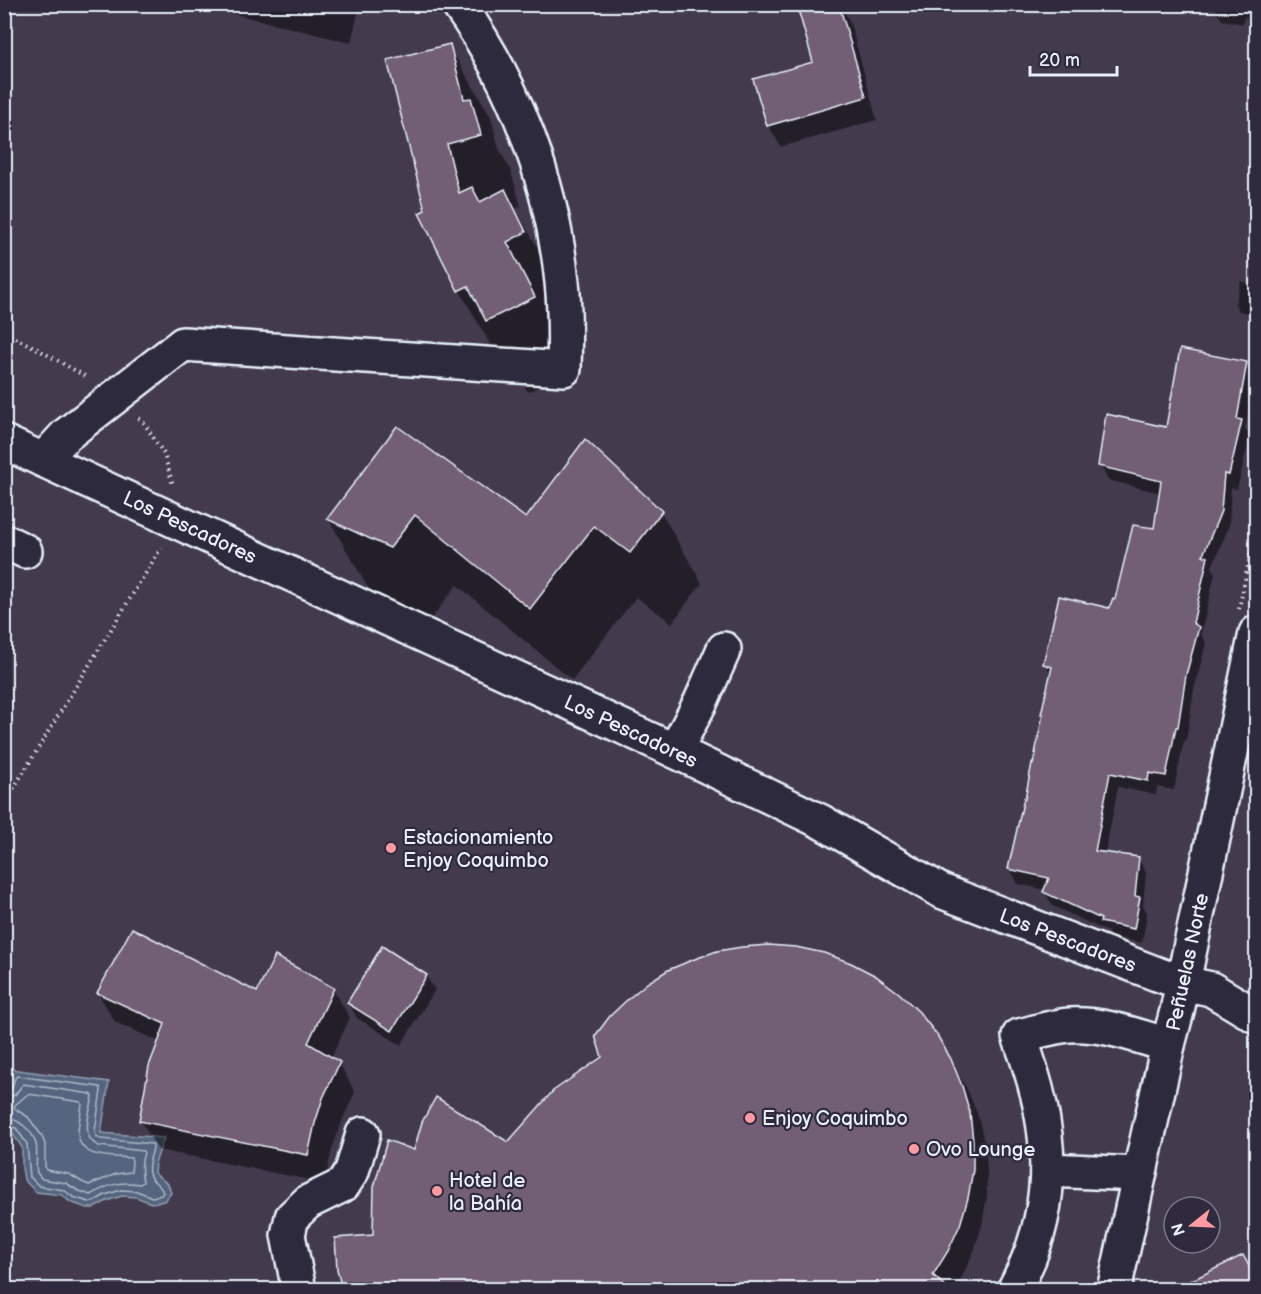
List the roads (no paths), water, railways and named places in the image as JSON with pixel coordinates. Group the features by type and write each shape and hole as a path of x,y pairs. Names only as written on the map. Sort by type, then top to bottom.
{"street":[{"path":"43,460 66,435 183,344 564,369 565,325 556,238 534,150 495,64 458,4"},
{"name":"Los Pescadores","path":"4,442 820,821 941,891 1183,983 1211,989 1257,1016"},
{"name":"Peñuelas Norte","path":"1114,1290 1183,983 1257,633"},
{"path":"675,752 724,649"},
{"path":"1014,1290 1033,1251 1040,1228 1045,1202 1047,1170 1042,1113 1036,1086 1019,1036 1069,1025 1086,1025 1168,1045"},
{"path":"299,1290 288,1235 292,1217 308,1202 343,1185 352,1171 363,1134"},
{"path":"1047,1170 1139,1174"}],"water":[{"path":"10,1069 109,1082 101,1133 164,1138 154,1173 168,1184 171,1193 165,1201 151,1203 136,1197 122,1196 94,1208 87,1208 70,1202 62,1195 36,1192 24,1180 22,1147 12,1133 5,1130 5,1097"}],"place":[{"name":"Estacionamiento Enjoy Coquimbo","path":"391,848"},
{"name":"Enjoy Coquimbo","path":"750,1118"},
{"name":"Ovo Lounge","path":"914,1149"},
{"name":"Hotel de la Bahía","path":"437,1191"}]}
